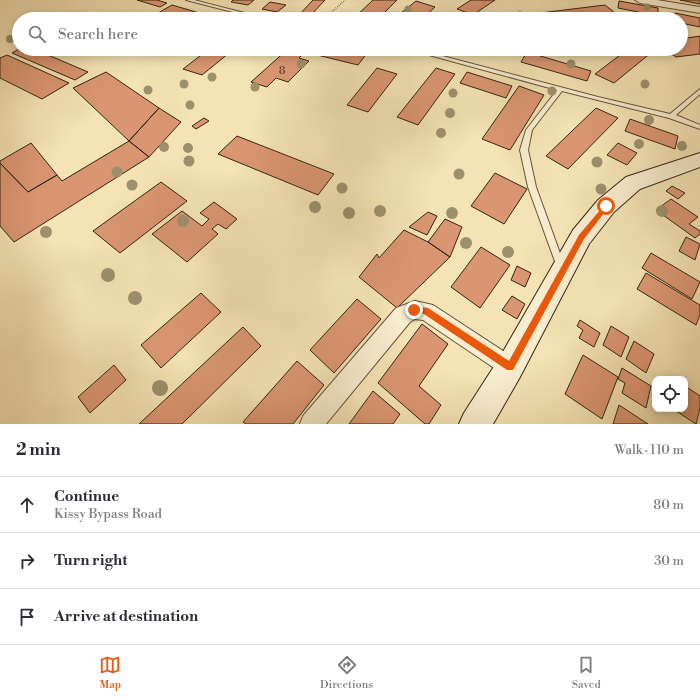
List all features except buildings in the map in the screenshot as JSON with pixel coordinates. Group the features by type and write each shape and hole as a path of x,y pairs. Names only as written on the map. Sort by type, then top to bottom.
{"main road":[{"path":"476,424 510,367 581,237 606,206 633,183 700,160"}],"street":[{"path":"644,0 700,10"},
{"path":"311,424 403,315 414,310 426,310 510,367"}],"lane":[{"path":"188,0 237,12"},
{"path":"436,56 560,89 671,116 700,128"},
{"path":"560,89 529,130 524,150 532,187 562,271"},
{"path":"671,116 700,91"}],"path":[{"path":"332,12 345,0"}],"route":[{"path":"414,310 426,310 510,367 581,237 606,206"}]}
